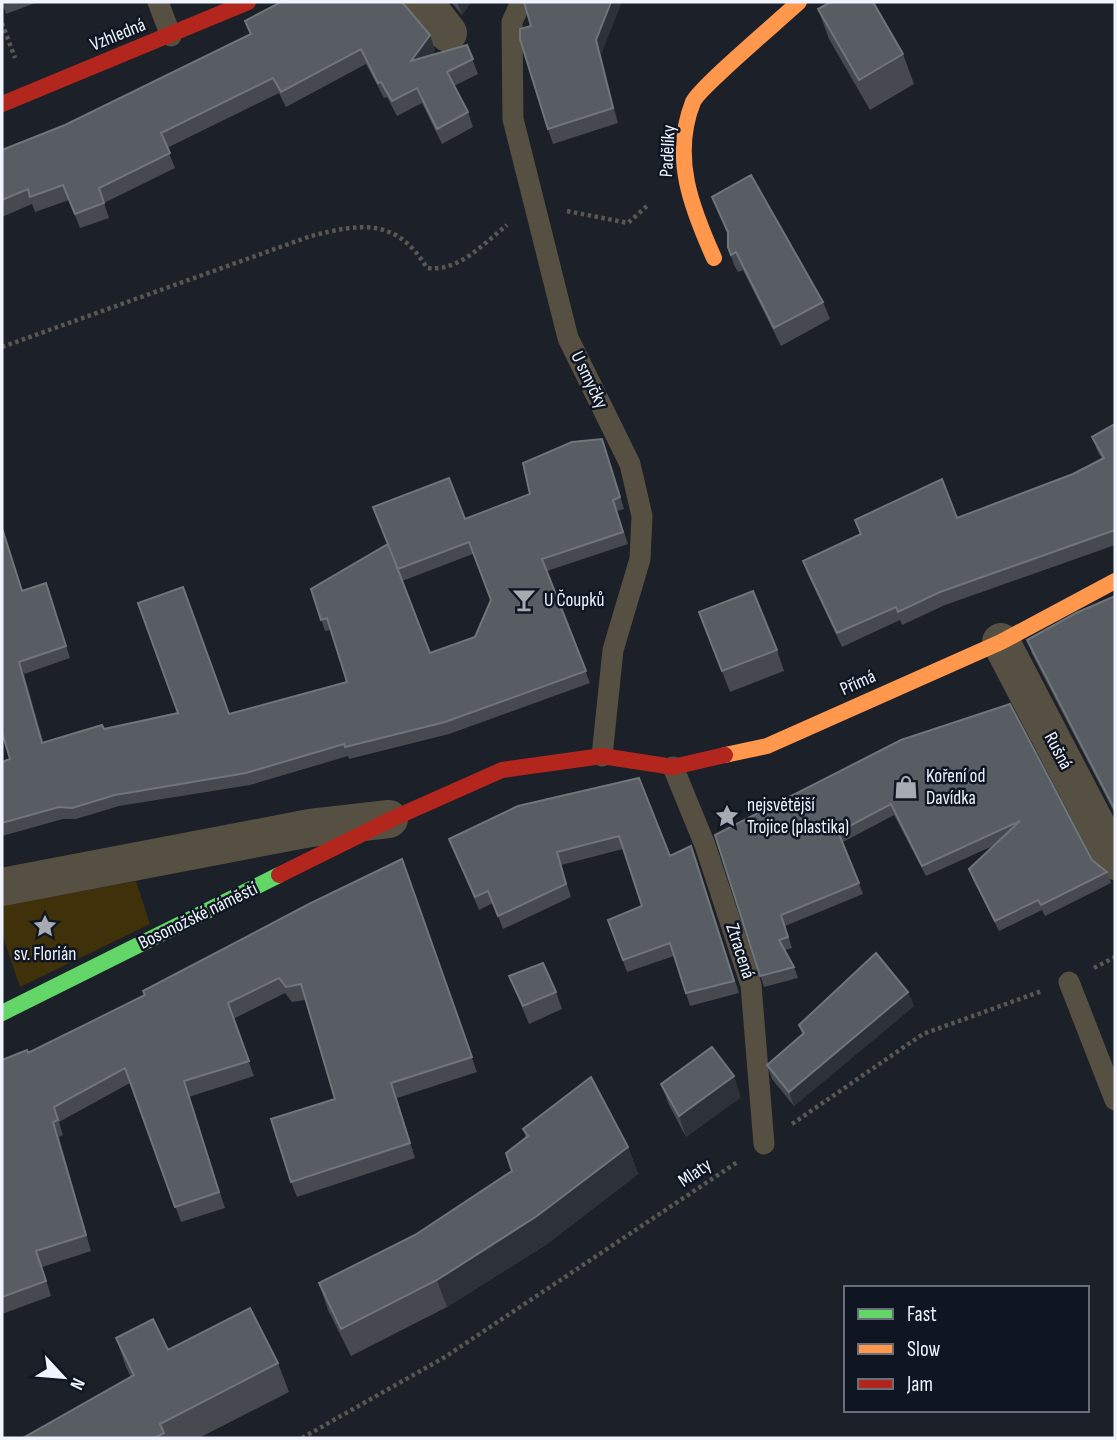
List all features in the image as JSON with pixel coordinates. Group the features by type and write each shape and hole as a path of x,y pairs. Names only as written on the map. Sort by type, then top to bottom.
{"street":[{"name":"Vzhledná","path":"7,102 248,2"},
{"path":"424,2 448,33"},
{"name":"Padělíky","path":"714,258 692,209 684,178 686,134 694,100 799,2"},
{"name":"Přímá","path":"602,756 673,767 767,746 1001,642 1115,581"},
{"name":"Rušná","path":"1001,642 1115,861"},
{"name":"Bosonožské náměstí","path":"2,1013 394,818 502,771 602,756"},
{"name":"Bosonožské náměstí","path":"2,887 310,828 394,818"}],"lane":[{"path":"158,2 171,36"},
{"name":"U smyčky","path":"521,2 512,22 513,119 568,338 630,464 642,516 640,559 613,650 602,756"},
{"name":"Ztracená","path":"673,767 705,845 751,985 764,1144"},
{"path":"1069,982 1115,1100"}],"path":[{"path":"2,347 311,236 347,226 374,226 386,231 416,250 427,268 444,270 460,262 534,204 628,223 647,209 650,197"},
{"name":"Mlaty","path":"302,1438 445,1357 764,1144 923,1034 1069,982 1115,957"}],"shaded area":[{"path":"136,881 150,924 20,987 2,934 2,906"}],"building":[{"path":"281,2 402,2 430,35 411,61 467,45 473,59 447,72 468,112 437,129 417,88 392,101 381,82 378,83 361,49 281,92 273,78 161,133 170,153 99,188 104,203 75,214 63,185 30,197 28,189 2,200 2,150 65,125 251,34 245,21"},
{"path":"524,2 611,2 596,40 613,108 548,129 520,39 520,29 531,26"},
{"path":"831,2 873,2 903,54 859,80 818,9"},
{"path":"751,175 823,302 774,328 736,252 731,255 728,232 712,197"},
{"path":"1115,424 1115,530 940,592 898,612 896,607 837,633 803,561 861,534 855,520 942,479 957,518 1073,474 1104,458 1092,437"},
{"path":"602,439 620,497 613,500 623,532 542,559 586,671 445,722 345,747 344,744 246,773 115,795 72,808 59,807 2,823 2,762 10,759 2,732 2,528 22,591 46,583 66,646 19,662 42,743 102,725 104,729 178,713 138,603 183,587 229,714 347,682 327,618 321,620 311,589 388,544 373,507 449,478 465,519 530,494 523,463 572,442","holes":["469,542 491,600 475,637 430,653 390,549 398,569"]},
{"path":"753,591 777,650 722,671 699,612"},
{"path":"1115,596 1115,810 1027,640 1076,613"},
{"path":"1010,704 1092,860 1107,872 1041,905 1038,900 995,921 969,869 1020,821 922,866 891,804 838,832 859,883 781,915 788,937 779,940 794,967 760,976 715,835 901,740"},
{"path":"639,778 670,856 691,846 734,981 686,993 670,943 623,960 608,920 642,906 619,836 557,852 566,884 498,916 488,891 475,897 449,839 518,806"},
{"path":"402,859 472,1057 391,1083 410,1143 291,1182 271,1119 335,1099 301,984 286,987 279,978 228,1003 249,1061 184,1081 219,1192 175,1207 125,1068 54,1107 58,1120 53,1122 86,1235 36,1251 46,1281 2,1297 2,1060 27,1050 28,1053 145,995 143,991 309,904"},
{"path":"876,953 908,992 789,1092 767,1065 804,1033 799,1025"},
{"path":"543,963 556,992 523,1006 509,976"},
{"path":"712,1047 734,1076 679,1116 661,1084"},
{"path":"591,1077 628,1147 537,1216 437,1280 341,1329 319,1283 415,1235 512,1171 506,1153 528,1136 523,1129"},
{"path":"250,1308 278,1363 160,1424 164,1433 154,1438 23,1438 134,1375 116,1338 153,1319 168,1350"}],"traffic: fast":[{"path":"2,1013 279,875"}],"traffic: slow":[{"path":"714,258 698,221 684,163 687,122 693,102 725,68 799,2"},
{"path":"725,755 767,746 1001,642 1115,581"}],"traffic: jam":[{"path":"2,104 248,2"},
{"path":"279,875 394,818 502,770 602,756 673,767 725,755"}],"place":[{"name":"U Čoupků","path":"524,600"},
{"name":"Koření od Davídka","path":"906,787"},
{"name":"nejsvětější Trojice (plastika)","path":"727,816"},
{"name":"sv. Florián","path":"45,926"}]}
